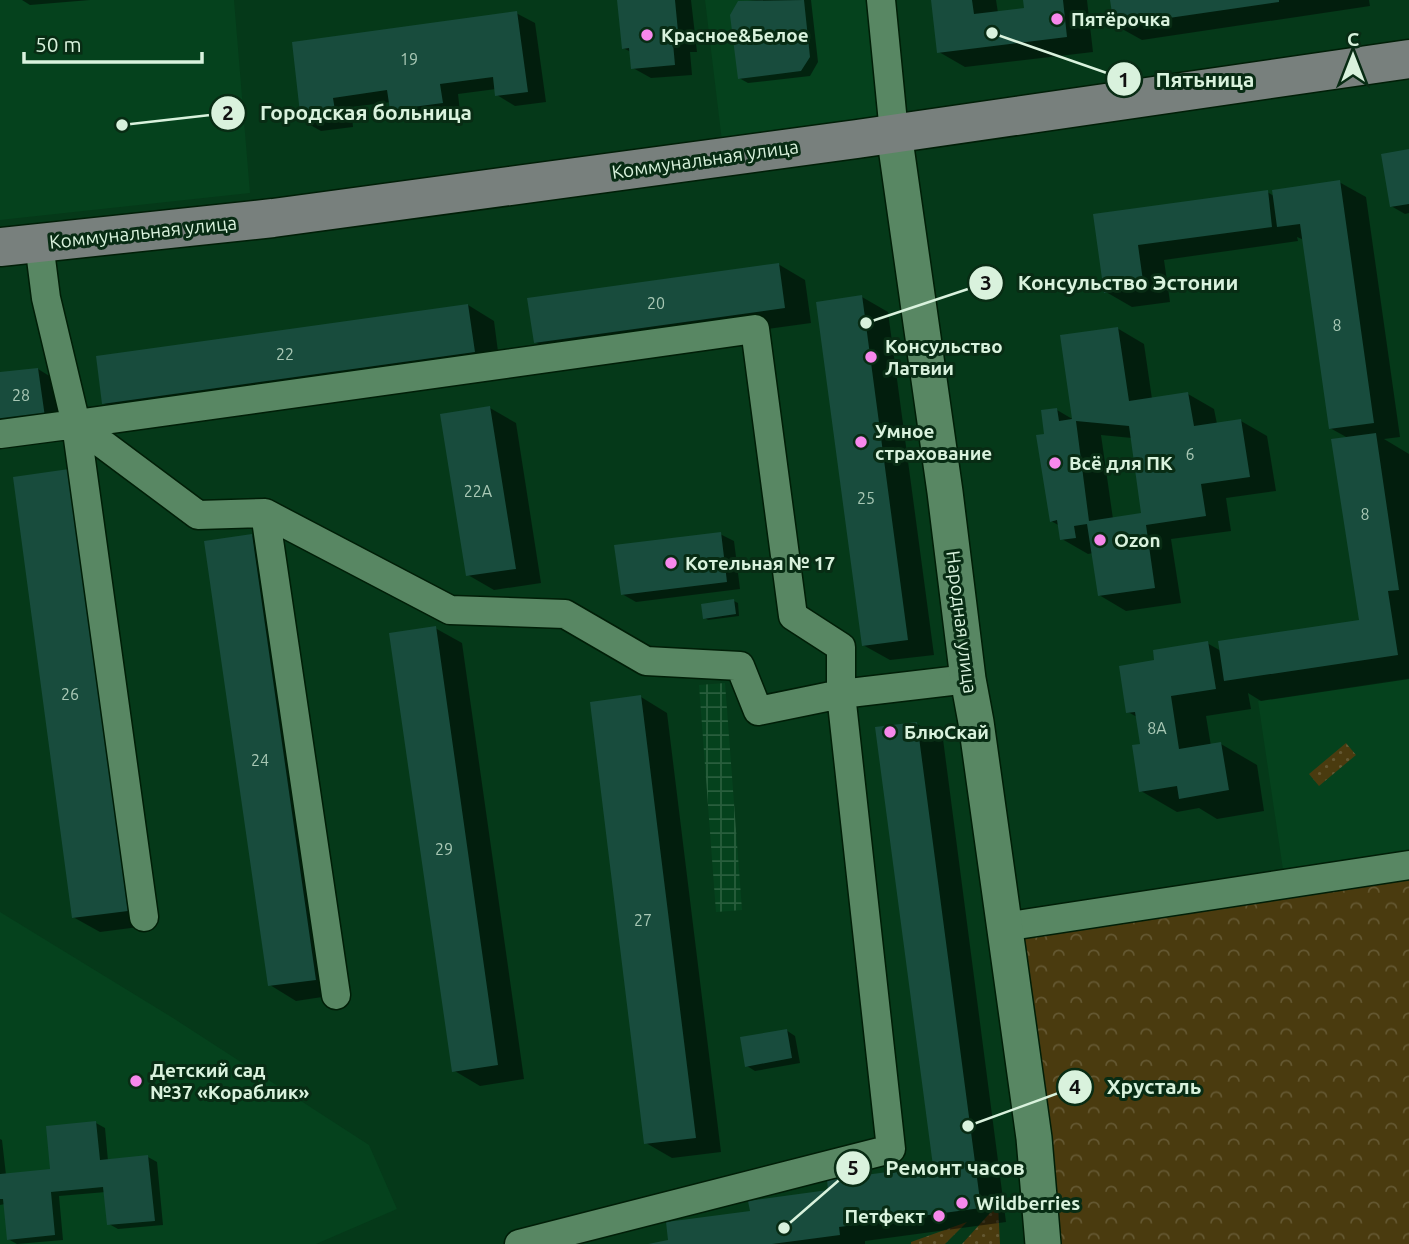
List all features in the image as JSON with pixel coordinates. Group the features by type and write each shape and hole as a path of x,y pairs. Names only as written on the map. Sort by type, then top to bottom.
{"main road":[{"name":"Коммунальная улица","path":"0,247 273,218 1409,59"}],"street":[{"name":"Народная улица","path":"881,0 894,133 1034,1138 1043,1244"},
{"path":"39,243 46,298 76,424 144,916"},
{"path":"0,434 755,329 793,616 841,647 841,694 891,1149 519,1244"},
{"path":"76,424 198,515 265,513 450,610 565,614 646,661 740,666 758,710 841,694 968,679"},
{"path":"265,513 336,995"},
{"path":"1004,927 1409,865"}],"shaded area":[{"path":"0,0 234,0 250,193 0,220"},
{"path":"705,0 873,0 888,127 723,150"},
{"path":"1409,678 1409,872 1286,890 1258,701"},
{"path":"725,683 742,910 716,912 699,685"},
{"name":"Детский сад №37 «Кораблик»","path":"0,912 173,1018 369,1145 397,1209 316,1244 0,1244"}],"green space":[{"path":"1346,743 1356,755 1319,786 1309,774"},
{"path":"1409,872 1409,1244 1055,1244 1020,930"},
{"path":"998,1204 1000,1244 962,1244"},
{"path":"967,1222 945,1244 911,1244 911,1242"}],"building":[{"path":"617,0 675,0 679,42 673,43 675,65 631,69 629,48 622,49"},
{"path":"804,0 810,57 801,71 738,79 730,15 738,1"},
{"path":"931,0 972,0 974,14 1024,8 1023,0 1063,0 1067,37 937,53"},
{"path":"1110,0 1279,0 1279,2 1114,26"},
{"path":"517,11 528,92 495,96 493,77 440,84 443,103 390,110 387,90 333,98 336,117 301,122 292,42"},
{"path":"1409,149 1409,204 1390,207 1381,154"},
{"path":"1340,180 1374,423 1329,429 1300,224 1277,227 1272,190"},
{"path":"1268,190 1272,227 1138,245 1144,288 1104,293 1093,214"},
{"path":"779,263 785,308 534,343 527,298"},
{"path":"862,295 908,640 862,646 816,302"},
{"path":"468,304 475,352 102,404 96,356"},
{"path":"1118,327 1129,401 1188,392 1194,426 1241,419 1250,477 1201,484 1206,516 1146,525 1155,588 1098,596 1087,524 1074,526 1076,538 1060,540 1057,520 1050,522 1036,435 1044,434 1041,410 1057,408 1059,421 1072,419 1060,335","holes":["1076,421 1129,426 1141,513 1089,521"]},
{"path":"38,368 45,417 0,423 0,372"},
{"path":"490,406 516,569 466,576 440,414"},
{"path":"1376,433 1399,590 1388,591 1398,655 1224,681 1218,641 1359,620 1331,439"},
{"path":"69,469 128,911 72,918 13,477"},
{"name":"Котельная № 17","path":"721,532 727,582 621,595 614,545"},
{"path":"252,534 316,980 268,986 204,541"},
{"path":"734,599 736,614 703,619 701,604"},
{"path":"436,626 498,1065 452,1072 389,633"},
{"path":"1208,641 1216,689 1171,696 1179,749 1221,742 1229,790 1179,799 1177,786 1139,792 1132,745 1140,744 1135,712 1126,713 1119,666 1154,660 1153,650"},
{"path":"641,695 696,1138 644,1144 590,702"},
{"path":"917,722 981,1208 839,1227 840,1235 772,1244 648,1244 668,1240 666,1222 750,1211 748,1201 828,1190 827,1180 933,1166 875,727"},
{"path":"787,1029 792,1058 745,1067 740,1037"},
{"path":"96,1121 100,1160 148,1155 155,1221 107,1225 103,1187 51,1192 55,1235 7,1240 3,1199 0,1199 0,1174 50,1169 46,1126"}],"place":[{"name":"Пятёрочка","path":"1057,19"},
{"name":"Пятьница","path":"992,33"},
{"name":"Красное&Белое","path":"647,35"},
{"name":"Городская больница","path":"122,125"},
{"name":"Консульство Эстонии","path":"866,323"},
{"name":"Консульство Латвии","path":"871,357"},
{"name":"Умное страхование","path":"861,442"},
{"name":"Всё для ПК","path":"1055,463"},
{"name":"Ozon","path":"1100,540"},
{"name":"Котельная № 17","path":"671,563"},
{"name":"БлюСкай","path":"890,732"},
{"name":"Детский сад №37 «Кораблик»","path":"136,1081"},
{"name":"Хрусталь","path":"968,1126"},
{"name":"Wildberries","path":"962,1203"},
{"name":"Петфект","path":"939,1216"},
{"name":"Ремонт часов","path":"784,1228"}]}
